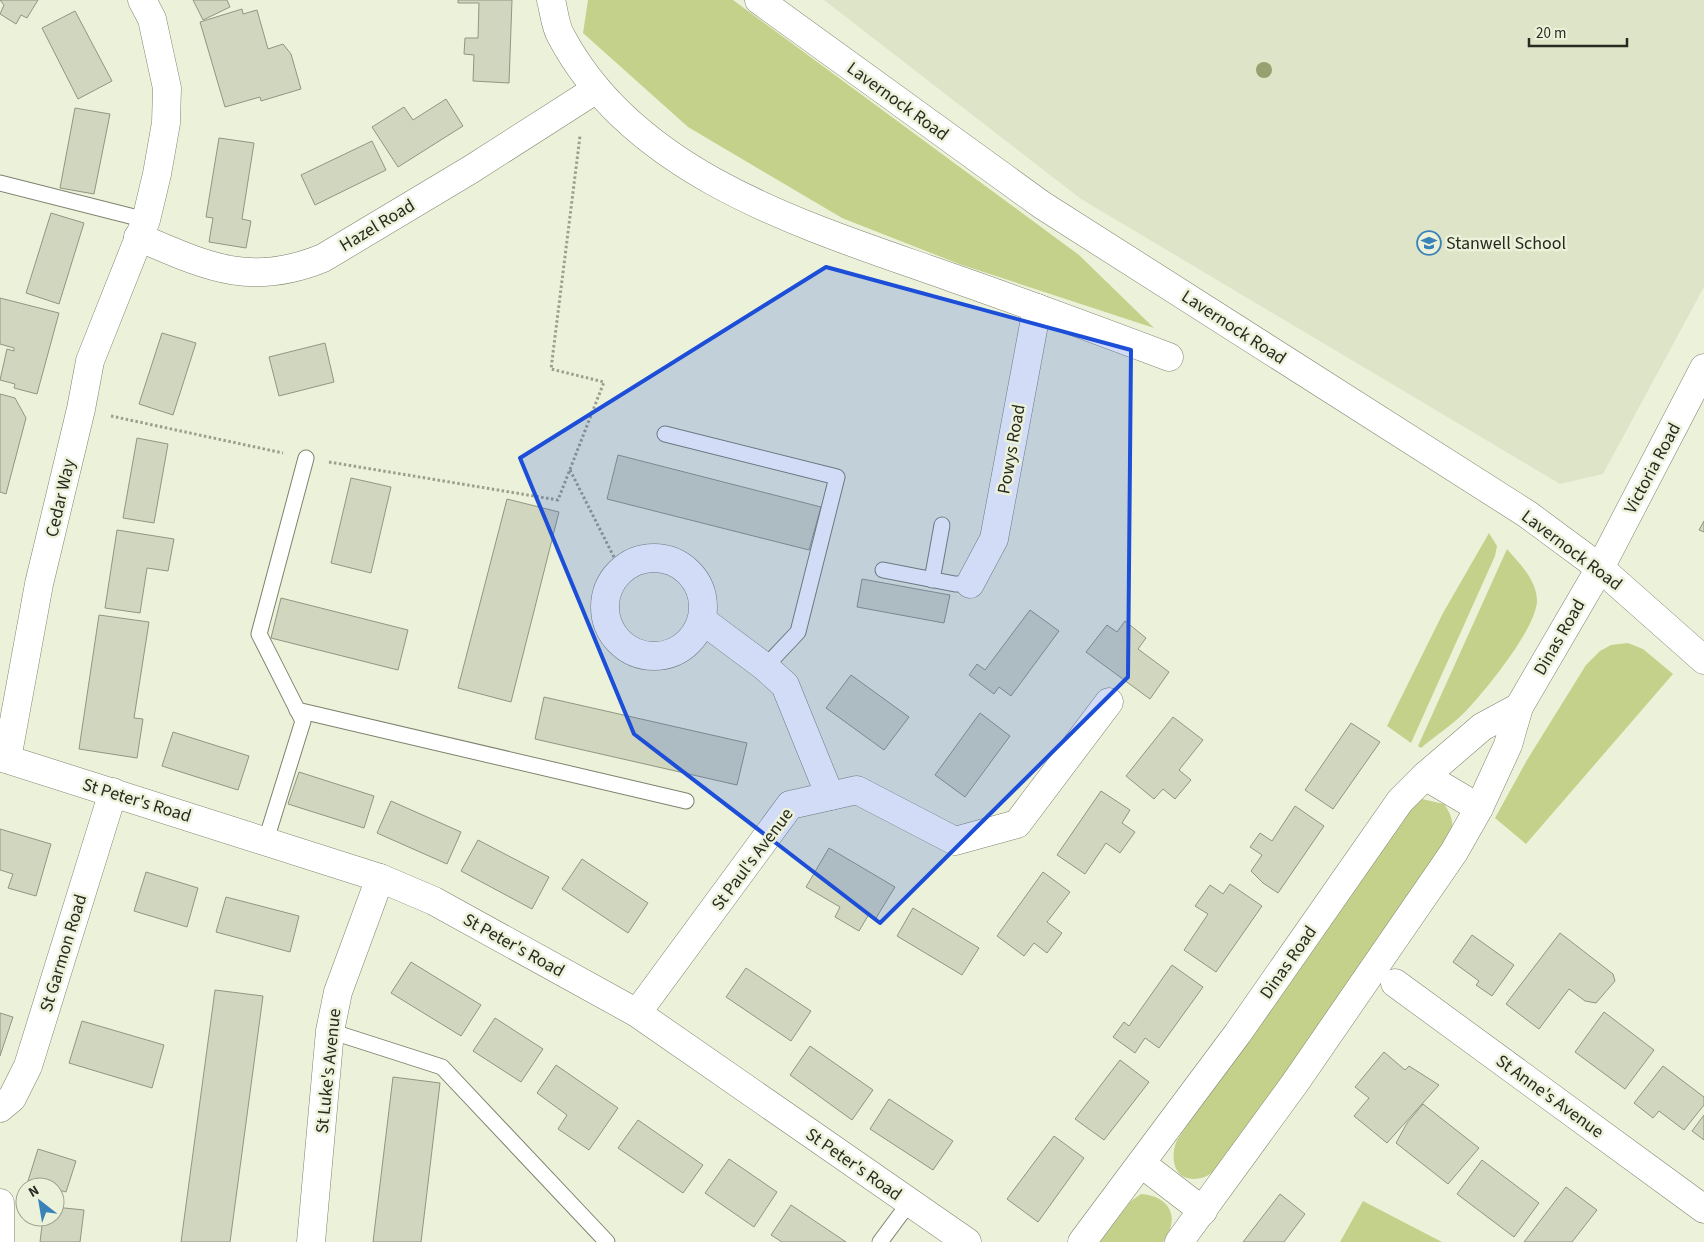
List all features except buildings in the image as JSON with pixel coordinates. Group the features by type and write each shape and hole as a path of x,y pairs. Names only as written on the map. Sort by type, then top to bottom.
{"street":[{"name":"Cedar Way","path":"3,758 39,584 81,410 90,360 142,229 166,123 167,88 152,19 142,0"},
{"path":"551,0 560,35 590,93 689,168 735,194 880,252 1169,357"},
{"path":"560,35 567,0"},
{"name":"Lavernock Road","path":"759,0 1042,205 1527,514 1600,568 1704,660"},
{"name":"Hazel Road","path":"142,229 211,267 235,271 269,273 299,268 324,258 470,170 590,93"},
{"name":"Powys Road","path":"970,584 994,539 1037,308"},
{"name":"Victoria Road","path":"1600,568 1704,368"},
{"path":"650,558 665,559 680,565 692,575 700,588 703,604 702,620 695,634 684,646 669,653 652,656 637,652 622,644 612,631 606,616 606,600 611,584 621,571 634,562 650,558"},
{"name":"Dinas Road","path":"1179,1242 1401,933 1454,852 1479,808 1508,745 1518,707 1600,568"},
{"path":"702,620 765,667 785,685 830,796"},
{"name":"St Paul's Avenue","path":"637,1013 790,805 857,790 955,840 1017,824 1109,702"},
{"name":"Dinas Road","path":"1082,1242 1238,1033 1400,801 1425,776 1482,728 1518,707"},
{"name":"St Peter's Road","path":"3,758 266,840 380,878 434,901 637,1013 967,1242"},
{"path":"1425,776 1479,808"},
{"name":"St Garmon Road","path":"0,1108 12,1098 28,1066 112,792"},
{"name":"St Luke's Avenue","path":"311,1242 330,1031 338,992 380,878"},
{"name":"St Anne's Avenue","path":"1395,983 1704,1209"},
{"path":"1142,1164 1203,1211"},
{"path":"0,1203 2,1216 0,1242"}],"lane":[{"path":"0,183 142,229"},
{"path":"665,434 837,477 798,632 765,667"},
{"path":"266,840 303,721 259,634 306,458"},
{"path":"932,580 942,526"},
{"path":"883,570 955,584 970,584"},
{"path":"297,710 686,801"},
{"path":"330,1031 442,1067 588,1221 602,1239 607,1242"},
{"path":"880,1242 909,1203"}],"path":[{"path":"81,410 306,458 558,500 604,382 551,369 590,93"},
{"path":"570,470 621,571"}],"highlighted area":[{"path":"826,267 1131,350 1128,677 880,923 634,734 520,458"}],"shaded area":[{"name":"Stanwell School","path":"824,0 1704,0 1704,287 1603,474 1560,484 1081,199"}],"green space":[{"path":"588,0 733,0 1079,255 1154,328 959,264 842,218 688,127 583,33"},
{"path":"1489,533 1497,546 1495,556 1411,743 1387,726 1443,613"},
{"path":"1507,549 1531,579 1536,593 1537,601 1528,627 1519,643 1485,690 1460,717 1421,748 1418,746"},
{"path":"1628,643 1643,649 1673,674 1526,844 1495,818 1527,760 1586,665 1600,651 1611,645"},
{"path":"1422,799 1444,804 1452,821 1450,838 1223,1163 1213,1172 1201,1178 1192,1179 1179,1174 1174,1162 1177,1140 1408,809 1413,803"},
{"path":"1141,1194 1159,1199 1170,1210 1172,1217 1171,1225 1163,1242 1099,1242 1131,1201"},
{"path":"1363,1201 1442,1242 1340,1242"}],"place":[{"name":"Stanwell School","path":"1429,243"}]}
